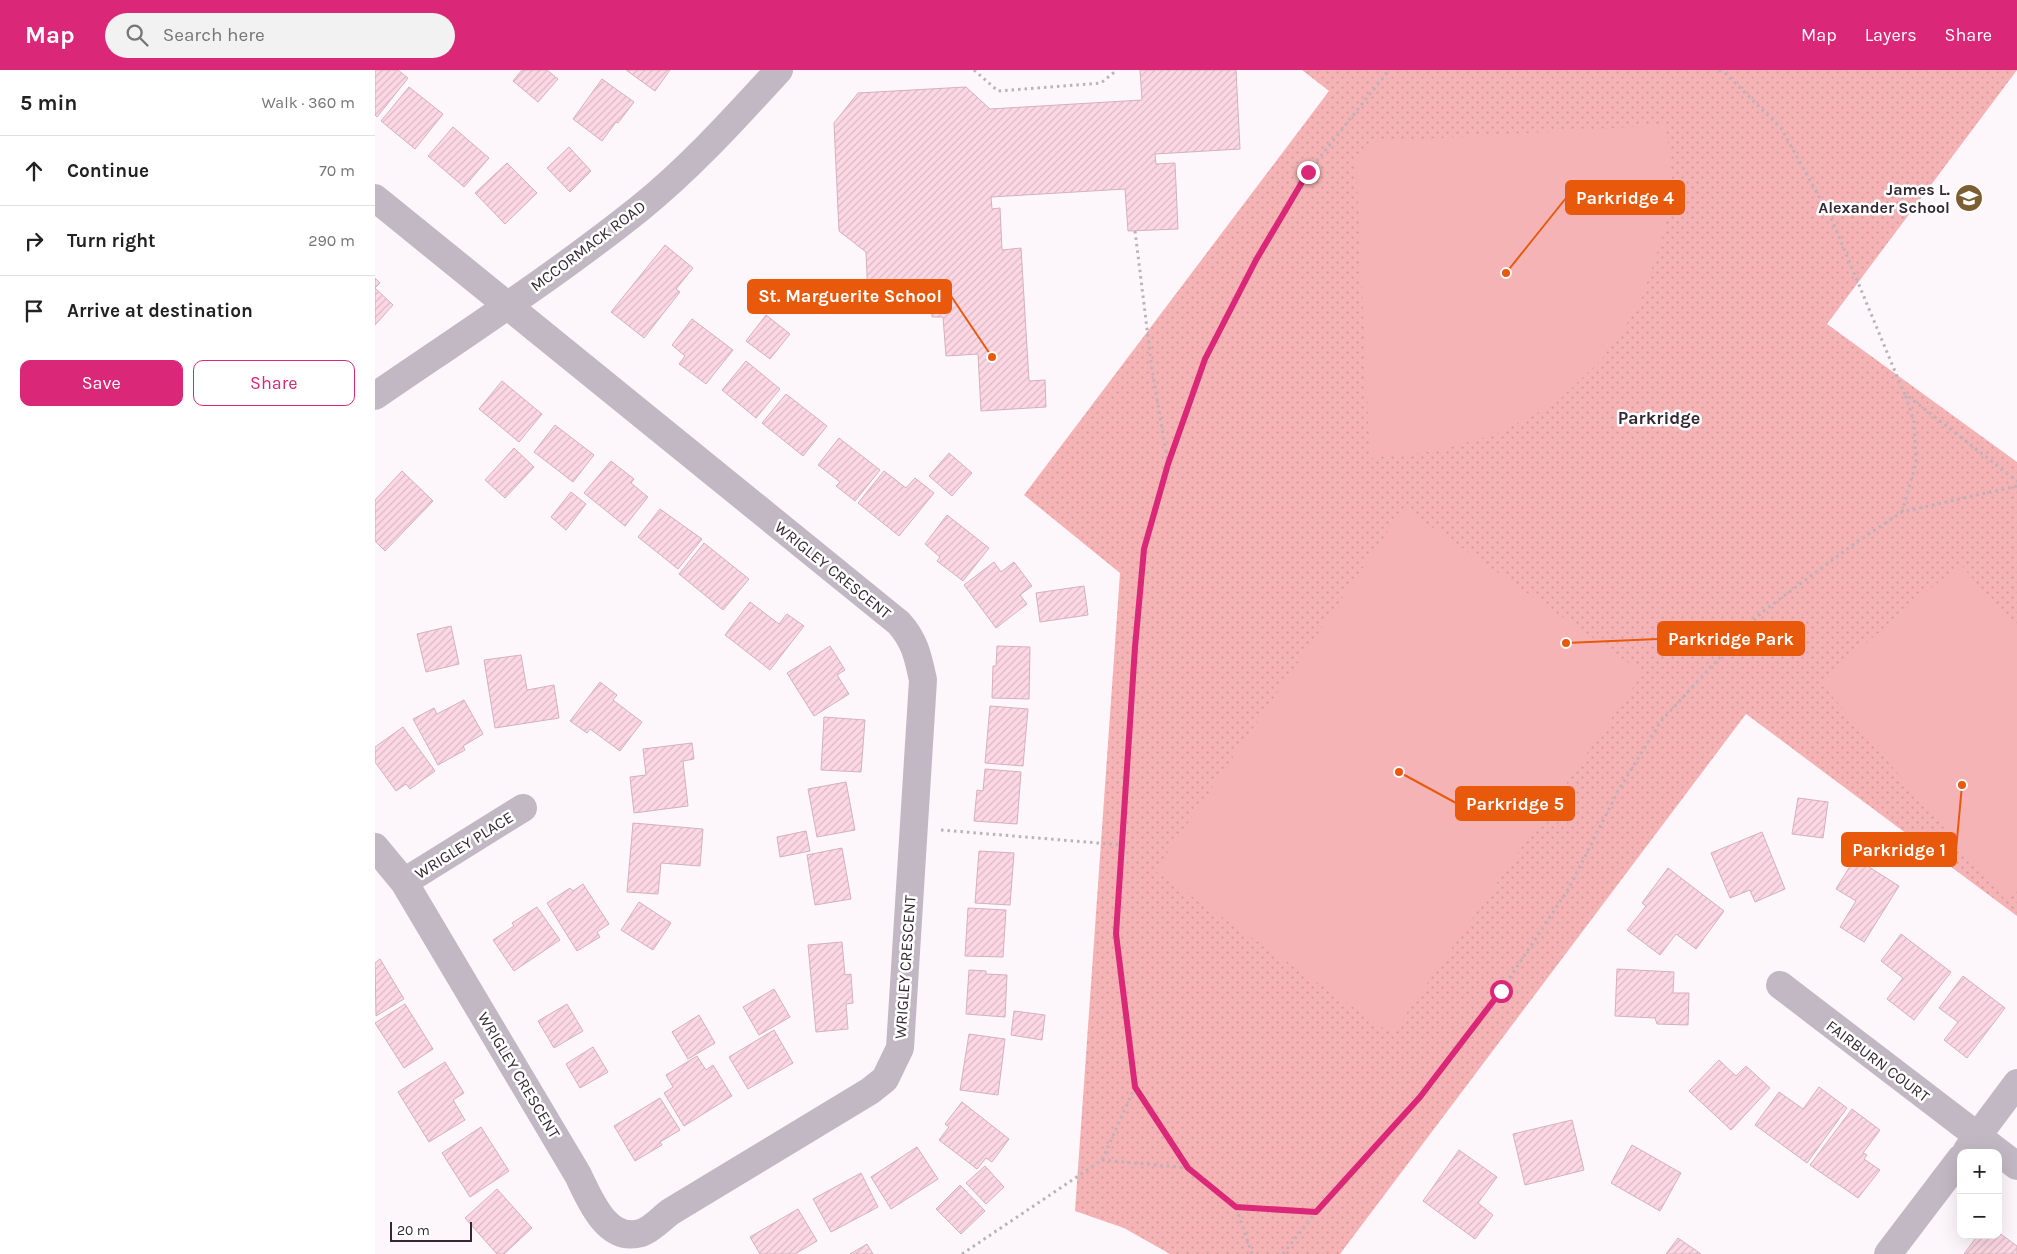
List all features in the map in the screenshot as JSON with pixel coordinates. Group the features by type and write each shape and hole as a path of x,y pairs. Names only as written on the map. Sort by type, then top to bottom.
{"street":[{"name":"MCCORMACK ROAD","path":"375,396 507,305 639,209 717,136 779,70"},
{"name":"WRIGLEY CRESCENT","path":"375,198 899,623 909,635 916,652 923,680 900,1048 885,1079 870,1091 670,1212 642,1232 620,1233 604,1221 591,1204 578,1175 404,882 375,847"},
{"name":"WRIGLEY PLACE","path":"404,882 523,808"},
{"name":"FAIRBURN COURT","path":"1780,985 1971,1144 2017,1166"},
{"path":"1971,1144 2017,1083"},
{"path":"1888,1254 1957,1163"}],"path":[{"path":"975,70 998,91 1101,83 1117,70"},
{"path":"1252,1254 1236,1207 1188,1168 1135,1087 1116,934 1135,647 1144,549 1168,464 1205,359 1256,260 1308,172 1384,72 1389,70"},
{"path":"1719,70 1726,72 1781,128 1832,220 1904,393 1914,422 1916,463 1901,512"},
{"path":"1135,231 1152,369 1168,464"},
{"path":"1904,393 2017,481"},
{"path":"1283,1254 1316,1212 1420,1097 1501,991 1569,888 1618,791 1661,721 1761,613 1858,541 1901,512 2017,486"},
{"path":"941,830 1122,844"},
{"path":"962,1254 1102,1160 1135,1087"},
{"path":"1102,1160 1188,1168"},
{"path":"1236,1207 1316,1212"}],"shaded area":[{"path":"1302,70 2017,70 1827,324 2017,462 2017,916 1746,714 1340,1254 1170,1254 1124,1228 1075,1211 1120,573 1024,495 1329,91"},
{"path":"1666,125 1672,180 1662,239 1639,306 1602,359 1556,403 1496,434 1437,451 1370,458 1356,162 1372,142"},
{"path":"1404,508 1643,673 1392,1034 1155,871"},
{"path":"1960,564 2017,630 2017,887 2004,898 1820,682"}],"building":[{"path":"375,70 398,70 408,78 377,117 375,115"},
{"path":"522,70 547,70 558,79 538,102 513,81"},
{"path":"626,70 670,70 655,91"},
{"path":"1140,70 1236,70 1240,149 1155,154 1156,164 1175,163 1178,229 1128,231 1125,189 991,197 992,209 1000,208 1002,250 1021,248 1029,381 1045,380 1046,407 981,411 978,354 946,356 943,317 932,317 929,283 900,285 901,296 868,298 866,252 839,231 834,123 858,93 966,87 990,109 1142,100"},
{"path":"602,79 634,102 602,141 573,119"},
{"path":"409,87 443,114 415,149 381,121"},
{"path":"453,127 489,158 464,187 428,156"},
{"path":"569,147 591,171 570,192 547,168"},
{"path":"507,163 537,193 505,224 475,193"},
{"path":"665,245 693,268 676,289 680,292 644,338 611,312"},
{"path":"375,278 380,283 375,288"},
{"path":"375,288 393,305 375,325"},
{"path":"766,315 790,334 770,359 746,341"},
{"path":"692,319 733,350 706,384 679,364 685,356 672,345"},
{"path":"746,361 780,389 756,418 722,390"},
{"path":"502,381 542,414 519,442 479,409"},
{"path":"786,394 827,426 803,456 762,423"},
{"path":"555,425 594,455 573,482 534,452"},
{"path":"839,438 880,470 855,501 836,486 840,482 818,465"},
{"path":"514,448 534,467 505,498 485,480"},
{"path":"949,453 972,473 952,496 929,476"},
{"path":"611,461 634,479 631,483 648,497 625,526 584,493"},
{"path":"402,471 433,501 385,551 375,541 375,500"},
{"path":"884,471 906,488 915,478 934,493 899,536 858,503"},
{"path":"571,492 586,504 566,530 551,517"},
{"path":"660,509 702,539 678,569 638,537"},
{"path":"947,515 989,548 963,581 937,561 940,557 925,544"},
{"path":"704,543 749,579 723,610 679,574"},
{"path":"994,562 1001,572 1014,562 1032,586 1020,595 1027,604 996,628 964,585"},
{"path":"1084,586 1088,615 1040,622 1036,593"},
{"path":"750,602 779,624 787,614 804,626 770,670 725,635"},
{"path":"451,626 459,664 426,672 417,634"},
{"path":"830,646 845,670 837,675 849,694 814,716 787,673"},
{"path":"997,646 1030,647 1029,699 992,698 993,666 996,666"},
{"path":"521,655 527,690 554,685 559,718 495,728 484,660"},
{"path":"600,682 617,695 613,700 642,722 620,751 590,729 587,733 570,721"},
{"path":"464,700 483,734 463,746 465,750 438,765 413,719 434,708 437,714"},
{"path":"990,706 1028,709 1023,766 985,763"},
{"path":"824,717 865,720 861,772 821,770"},
{"path":"403,727 435,771 410,789 406,784 396,791 375,762 375,747"},
{"path":"692,743 694,759 683,761 688,806 634,813 630,777 646,775 643,749"},
{"path":"985,769 1021,772 1017,824 974,821 977,790 983,791"},
{"path":"846,782 855,830 817,837 808,789"},
{"path":"1798,798 1828,802 1823,838 1792,834"},
{"path":"633,823 703,829 700,866 661,863 658,894 627,892"},
{"path":"806,831 810,851 780,857 777,837"},
{"path":"1762,832 1785,889 1755,902 1750,890 1730,898 1711,853"},
{"path":"842,848 851,899 815,905 807,855"},
{"path":"979,851 1014,853 1010,905 975,903"},
{"path":"1855,858 1899,886 1864,942 1840,927 1856,901 1836,889"},
{"path":"1668,868 1724,911 1696,949 1676,934 1660,955 1627,930 1646,906 1642,903"},
{"path":"583,884 609,924 597,932 600,937 577,951 547,903 570,888 573,891"},
{"path":"639,902 671,923 653,950 621,930"},
{"path":"537,907 560,940 514,971 493,940 514,926 512,923"},
{"path":"968,908 1006,910 1003,957 965,956"},
{"path":"1901,934 1951,972 1914,1020 1887,999 1903,978 1881,961"},
{"path":"842,942 845,975 851,974 853,1003 846,1004 848,1029 816,1032 808,945"},
{"path":"380,959 404,999 376,1016 375,963"},
{"path":"1617,969 1674,972 1673,993 1689,993 1688,1025 1657,1024 1655,1018 1615,1016"},
{"path":"969,970 986,971 986,974 1007,975 1005,1017 966,1014"},
{"path":"1963,976 2005,1008 1967,1058 1944,1040 1958,1022 1939,1008"},
{"path":"774,989 790,1017 759,1035 743,1007"},
{"path":"405,1004 433,1049 404,1068 375,1023"},
{"path":"567,1004 583,1031 554,1048 538,1021"},
{"path":"1014,1011 1045,1015 1042,1040 1011,1035"},
{"path":"699,1015 715,1043 688,1059 672,1032"},
{"path":"774,1030 793,1063 748,1089 729,1057"},
{"path":"969,1034 1005,1039 998,1095 960,1090"},
{"path":"593,1047 608,1072 580,1088 566,1064"},
{"path":"697,1056 706,1070 713,1065 732,1096 684,1126 664,1093 673,1087 666,1075"},
{"path":"1719,1060 1736,1076 1746,1066 1770,1088 1731,1130 1689,1091"},
{"path":"445,1062 464,1093 453,1100 465,1120 429,1142 398,1092"},
{"path":"1819,1087 1847,1108 1807,1163 1755,1125 1779,1092 1803,1109"},
{"path":"660,1098 680,1130 660,1142 662,1145 635,1161 614,1126"},
{"path":"962,1102 1009,1139 992,1162 986,1158 977,1169 939,1140 949,1127 945,1124"},
{"path":"1852,1109 1880,1130 1863,1153 1867,1155 1864,1159 1880,1170 1858,1198 1810,1165"},
{"path":"1572,1120 1584,1170 1525,1185 1513,1134"},
{"path":"481,1127 509,1171 470,1197 442,1153"},
{"path":"1632,1145 1681,1173 1660,1211 1611,1183"},
{"path":"917,1147 938,1179 891,1209 871,1177"},
{"path":"1459,1150 1497,1177 1478,1203 1493,1215 1475,1239 1423,1201"},
{"path":"985,1166 1004,1187 986,1204 966,1183"},
{"path":"861,1173 878,1207 831,1232 813,1199"},
{"path":"960,1185 985,1211 961,1234 936,1209"},
{"path":"497,1189 532,1228 504,1254 497,1254 465,1218"},
{"path":"798,1209 817,1241 795,1254 760,1254 750,1237"},
{"path":"2002,1235 2017,1246 2017,1254 1964,1254 1975,1239 2002,1239"},
{"path":"1678,1238 1701,1254 1666,1254"},
{"path":"867,1244 873,1254 850,1254"}],"place":[{"name":"James L. Alexander School","path":"1969,198"},
{"name":"Parkridge 4","path":"1506,273"},
{"name":"St. Marguerite School","path":"992,357"},
{"name":"Parkridge Park","path":"1566,643"},
{"name":"Parkridge 5","path":"1399,772"},
{"name":"Parkridge 1","path":"1962,785"}],"district":[{"name":"Parkridge","path":"1659,418"}],"route":[{"path":"1308,172 1256,260 1205,359 1168,464 1144,549 1135,647 1116,934 1135,1087 1188,1168 1236,1207 1316,1212 1420,1097 1501,991"}]}
